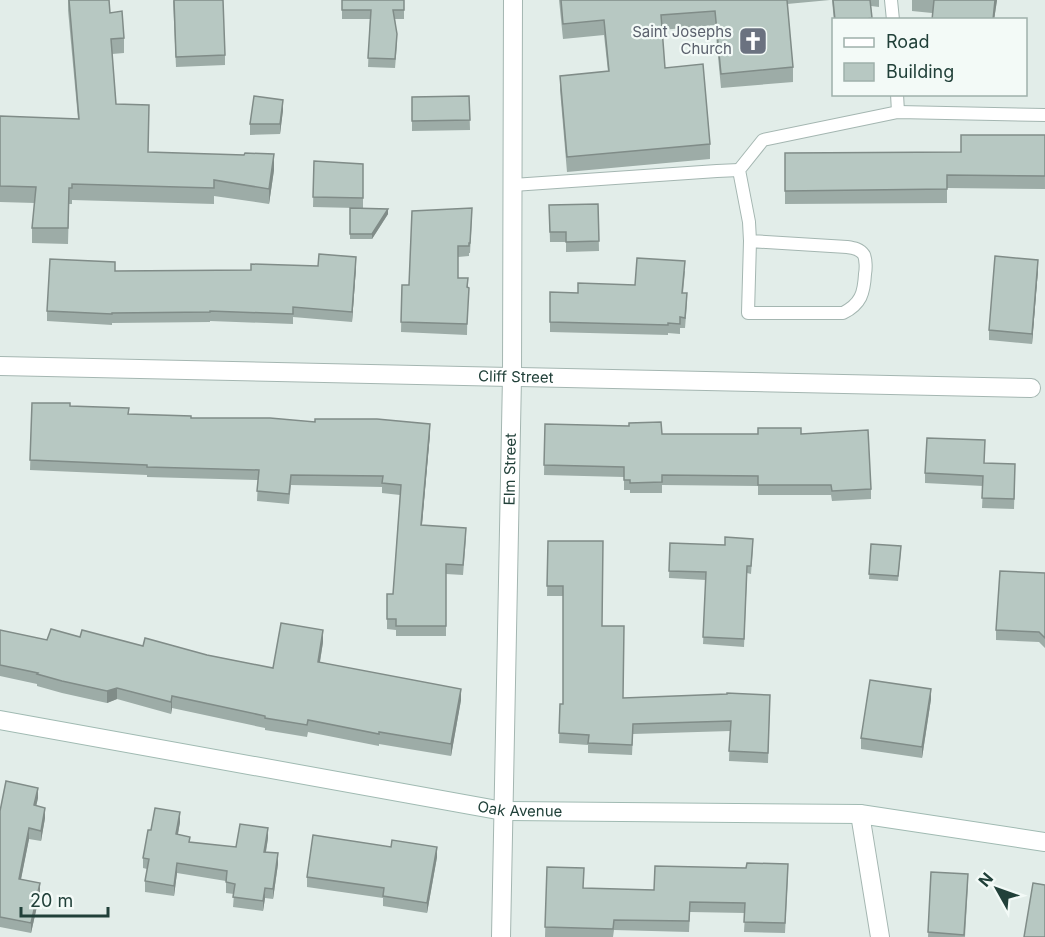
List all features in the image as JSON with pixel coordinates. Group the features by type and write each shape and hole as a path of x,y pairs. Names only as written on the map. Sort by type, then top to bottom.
{"street":[{"name":"Elm Street","path":"501,937 512,377 513,0"},
{"name":"Cliff Street","path":"0,366 1031,388"},
{"name":"Oak Avenue","path":"0,720 503,811 860,814 1045,842"},
{"path":"860,814 880,937"}],"lane":[{"path":"891,0 892,18"},
{"path":"897,96 898,112"},
{"path":"750,241 858,249 864,256 865,286 860,300 853,308 843,313 748,313 750,241 739,170 763,140 898,112 1045,115"},
{"path":"513,185 739,170"}],"building":[{"path":"69,0 109,0 110,13 122,11 124,38 111,39 116,104 149,105 148,152 274,154 269,189 214,180 214,188 72,184 72,188 69,188 68,228 32,228 36,187 0,186 0,116 79,119"},
{"path":"174,0 223,0 225,55 176,57"},
{"path":"342,0 404,0 404,10 393,10 397,34 395,59 368,58 371,10 342,10"},
{"path":"561,0 787,0 793,67 721,74 715,11 661,15 665,68 703,64 710,144 567,157 560,76 609,71 604,20 563,24"},
{"path":"833,0 870,0 872,18 835,18"},
{"path":"934,0 995,0 993,18 932,18"},
{"path":"254,96 283,100 280,124 250,124"},
{"path":"469,96 470,120 412,121 412,97"},
{"path":"961,135 1045,135 1045,176 947,175 947,189 785,191 785,153 961,152"},
{"path":"314,161 363,164 363,198 313,197"},
{"path":"598,204 599,241 566,242 566,232 550,232 549,205"},
{"path":"350,208 388,209 372,234 350,234"},
{"path":"472,208 469,246 458,246 458,278 468,278 467,324 401,322 402,285 409,285 412,211"},
{"path":"319,254 356,257 352,312 293,307 293,314 210,311 112,314 47,311 50,259 115,262 115,271 251,270 251,264 318,266"},
{"path":"995,256 1038,260 1032,334 989,330"},
{"path":"637,258 685,261 682,293 687,293 685,318 680,317 680,324 550,322 550,292 578,293 578,283 635,285"},
{"path":"32,403 70,403 70,406 129,408 128,414 191,416 191,418 270,418 315,422 315,419 377,419 430,424 421,525 466,528 463,565 446,564 446,626 396,626 396,619 387,619 387,594 393,594 401,485 382,483 383,476 291,475 289,494 257,491 259,470 147,467 147,465 30,460"},
{"path":"661,422 662,434 758,434 758,428 801,428 801,434 868,430 871,489 832,491 831,485 758,485 758,476 662,475 662,482 630,483 630,480 624,480 624,467 544,465 545,424 629,426 629,423"},
{"path":"927,438 985,440 984,463 1015,464 1014,499 982,498 983,476 925,473"},
{"path":"725,537 753,539 751,566 747,566 744,639 703,637 706,572 669,571 670,543 725,545"},
{"path":"548,541 603,541 602,626 624,626 623,698 727,693 770,695 768,753 729,751 731,721 633,724 632,745 588,743 589,735 559,733 560,704 563,704 563,586 547,586"},
{"path":"871,544 901,546 898,576 869,574"},
{"path":"1000,571 1045,573 1045,638 1039,632 996,630"},
{"path":"281,623 323,630 318,662 461,689 451,744 379,732 379,734 308,720 307,725 265,718 265,716 172,696 171,702 117,688 107,691 0,665 0,630 47,640 51,629 80,637 82,630 143,646 145,638 207,655 273,668"},
{"path":"870,680 931,689 922,747 861,738"},
{"path":"6,781 38,788 34,805 45,808 41,831 29,828 19,879 40,883 31,923 0,917 0,811"},
{"path":"155,808 180,812 176,834 190,837 189,842 236,847 240,824 268,828 264,852 278,853 273,889 265,888 263,901 233,897 235,884 226,882 227,871 177,863 174,886 145,881 149,859 143,858"},
{"path":"313,835 391,847 392,840 437,847 427,903 383,896 384,888 307,877"},
{"path":"747,863 788,864 785,923 744,922 745,903 690,902 689,921 614,920 613,929 545,927 547,867 584,868 583,888 654,890 655,866 746,868"},
{"path":"931,872 968,874 964,935 928,932"},
{"path":"1033,883 1045,885 1045,937 1024,937"}],"place":[{"name":"Saint Josephs Church","path":"753,41"}]}
